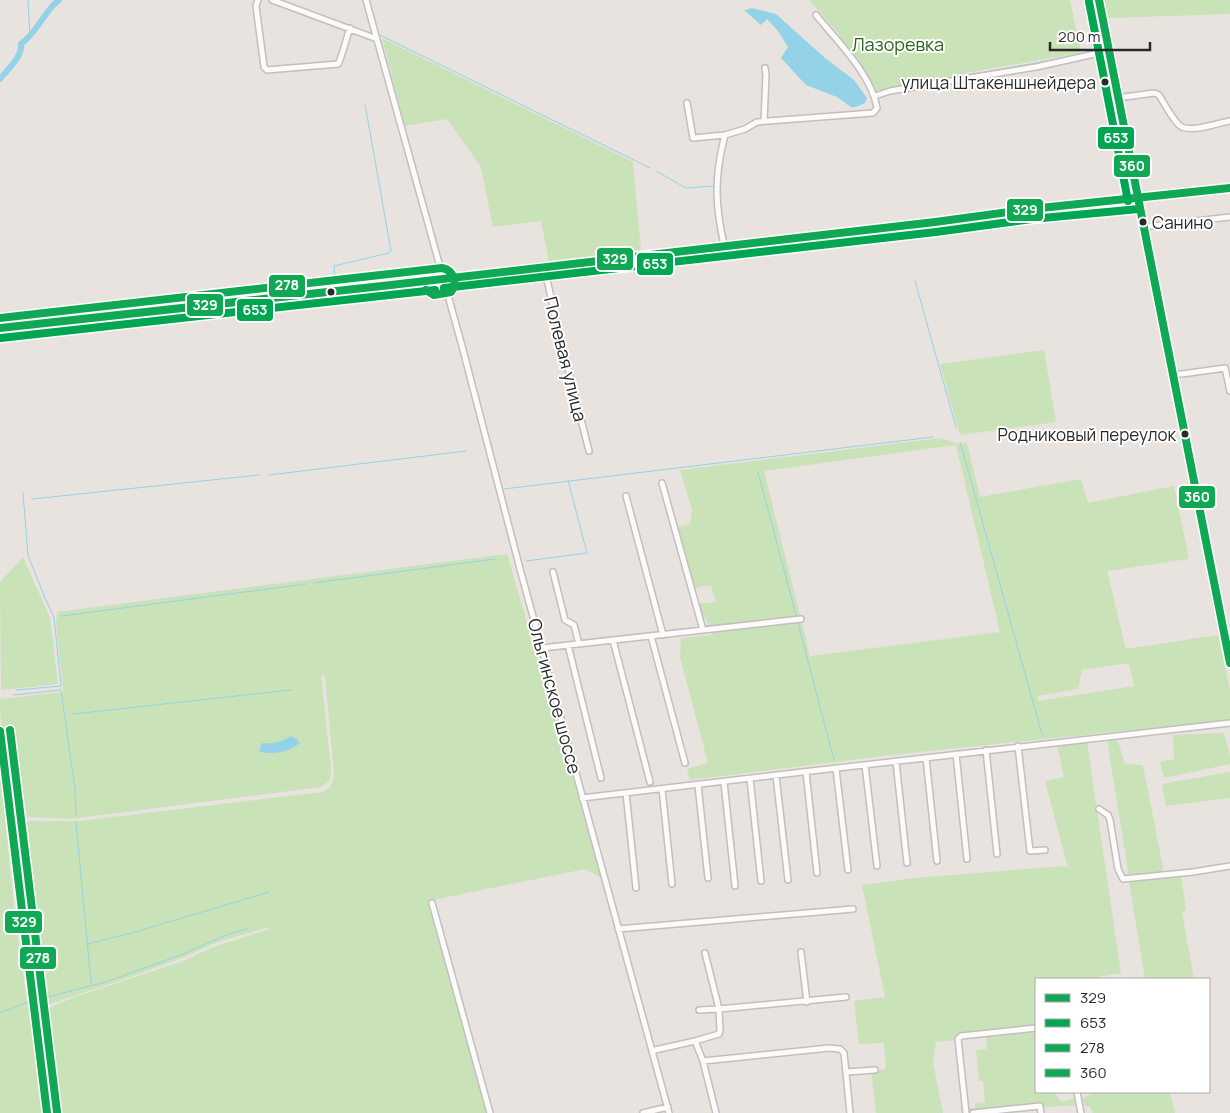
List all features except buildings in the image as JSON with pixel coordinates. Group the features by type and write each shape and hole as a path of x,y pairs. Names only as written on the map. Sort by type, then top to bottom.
{"main road":[{"path":"0,731 1,757 8,798 47,1113"}],"street":[{"path":"258,0 256,6 264,67 267,70 338,64 350,28"},
{"path":"272,0 376,39"},
{"name":"Ольгинское шоссе","path":"366,0 668,1110"},
{"path":"1099,0 1230,663"},
{"path":"688,103 693,138 725,135 745,130 757,122 764,121 872,113 877,108 875,96 849,55 816,15"},
{"path":"875,96 890,91 1028,68 1108,51"},
{"path":"764,121 765,68"},
{"path":"1117,98 1152,93 1159,95 1179,125 1184,129 1230,121"},
{"path":"724,246 716,190 725,135"},
{"path":"0,328 935,222 1031,209 1230,188"},
{"path":"1143,227 1230,217"},
{"name":"Полевая улица","path":"544,266 589,451"},
{"path":"1172,374 1225,368 1230,391"},
{"path":"662,483 703,630"},
{"path":"626,496 663,635"},
{"path":"553,572 565,620 574,625 579,644"},
{"path":"542,648 801,619"},
{"path":"651,636 685,764"},
{"path":"613,640 650,782"},
{"path":"568,646 602,778"},
{"path":"582,798 1018,746 1230,723"},
{"path":"1018,746 1030,852 1045,850"},
{"path":"986,750 998,854"},
{"path":"956,754 967,859"},
{"path":"926,758 937,861"},
{"path":"896,762 907,863"},
{"path":"865,765 877,866"},
{"path":"836,769 848,870"},
{"path":"806,772 816,872"},
{"path":"776,776 788,880"},
{"path":"750,779 761,881"},
{"path":"724,782 735,886"},
{"path":"698,785 708,878"},
{"path":"662,789 672,884"},
{"path":"626,793 636,888"},
{"path":"1099,809 1110,820 1118,869 1123,878 1184,873 1230,866"},
{"path":"432,903 490,1113"},
{"path":"618,929 853,909"},
{"path":"801,952 807,1002"},
{"path":"652,1052 719,1034 718,1009 705,953"},
{"path":"699,1010 846,998"},
{"path":"966,1113 958,1039 960,1036 1035,1028"},
{"path":"695,1041 703,1061 716,1113"},
{"path":"703,1061 829,1048 840,1049 844,1053 850,1113"},
{"path":"846,1072 876,1070"},
{"path":"1077,1093 1081,1113"},
{"path":"973,1113 1001,1112 1040,1106 1041,1113"},
{"path":"643,1113 668,1110"}],"green space":[{"name":"Лазоревка","path":"809,0 1070,0 1081,53 965,73 955,81 873,91 837,32"},
{"path":"1103,0 1230,0 1230,14 1107,18"},
{"path":"382,38 633,162 641,250 549,261 541,221 493,227 481,167 447,119 405,126"},
{"path":"1044,350 1056,422 960,435 940,364"},
{"path":"940,438 958,444 967,443 980,497 1081,479 1088,503 1174,486 1189,559 1107,571 1126,649 1218,635 1230,689 1230,720 900,754 690,780 687,769 708,763 680,657 681,638 712,635 710,627 697,604 716,602 711,585 694,588 677,527 690,524 692,510 680,470","holes":["956,445 1000,632 810,656 764,471","1129,663 1134,686 1038,701 1038,696 1078,689 1082,670"]},
{"path":"507,554 602,878 585,869 428,901 487,1113 49,1113 37,1013 72,998 183,961 216,946 270,929 269,927 215,943 182,958 38,1008 15,821 79,821 322,792 330,787 334,773 325,676 321,675 331,769 330,780 321,787 71,819 13,816 0,699 63,692 56,623 57,612"},
{"path":"23,557 50,618 58,684 1,690 0,582"},
{"path":"1224,733 1230,756 1230,764 1164,778 1160,762 1174,759 1173,735"},
{"path":"1117,738 1125,764 1143,765 1164,873 1129,877 1107,740"},
{"path":"1087,742 1121,973 1098,978 1035,978 1035,1093 1056,1093 1062,1102 1074,1098 1076,1105 967,1113 965,1109 975,1108 975,1103 985,1102 983,1081 979,1081 976,1050 987,1049 986,1037 936,1042 933,1062 943,1113 876,1113 871,1071 886,1069 884,1043 859,1044 854,1001 885,997 862,885 915,878 1064,866 1068,868 1045,781 1064,777 1057,745"},
{"path":"0,766 15,917 26,995 33,1029 42,1113 0,1113"},
{"path":"1230,772 1230,798 1166,806 1162,784"},
{"path":"1181,876 1186,910 1182,912 1194,978 1145,978 1129,882"},
{"path":"1093,1093 1170,1093 1175,1113 1093,1113 1090,1107 1084,1105 1083,1098"}],"water":[{"path":"752,8 776,14 825,58 854,80 867,98 865,103 851,107 837,97 806,85 781,58 788,47 778,31 767,19 761,25 744,10"},
{"path":"291,736 300,743 280,752 259,751 262,743 277,742"}],"waterway":[{"path":"28,0 30,36"},
{"path":"0,79 17,58 20,53 21,44 32,34 49,10 59,0"},
{"path":"380,35 650,168"},
{"path":"962,76 1076,56"},
{"path":"335,281 334,266 391,251 365,104"},
{"path":"656,171 686,188 714,186"},
{"path":"143,302 332,281"},
{"path":"915,281 956,427"},
{"path":"96,307 137,302"},
{"path":"504,489 933,437"},
{"path":"960,442 1042,734"},
{"path":"269,475 466,451"},
{"path":"758,472 796,615"},
{"path":"32,499 259,475"},
{"path":"526,561 587,553 568,480"},
{"path":"16,690 61,686 54,617 28,555 23,493"},
{"path":"313,583 495,559"},
{"path":"61,616 306,584"},
{"path":"798,623 834,760"},
{"path":"13,695 61,690 75,789 76,815"},
{"path":"73,714 291,690"},
{"path":"76,822 91,983"},
{"path":"87,944 135,932 269,892"},
{"path":"43,998 106,982 183,954 229,934 247,929"},
{"path":"0,1013 31,1001"}],"transit line":[{"name":"360","path":"1099,0 1230,663"},
{"name":"653","path":"1089,2 1128,201"},
{"name":"329","path":"0,328 382,286 935,222 1031,209 1230,188"},
{"name":"653","path":"444,288 936,232 1032,219 1139,209"},
{"name":"278","path":"0,318 442,268 452,274 455,285 451,292 434,295 426,290"},
{"name":"653","path":"1,338 435,290"},
{"name":"278","path":"10,730 57,1112"},
{"name":"329","path":"0,731 47,1113"}],"place":[{"name":"улица Штакеншнейдера","path":"1105,82"},
{"name":"Санино","path":"1143,222"},
{"name":"Родниковый переулок","path":"1185,434"}]}
